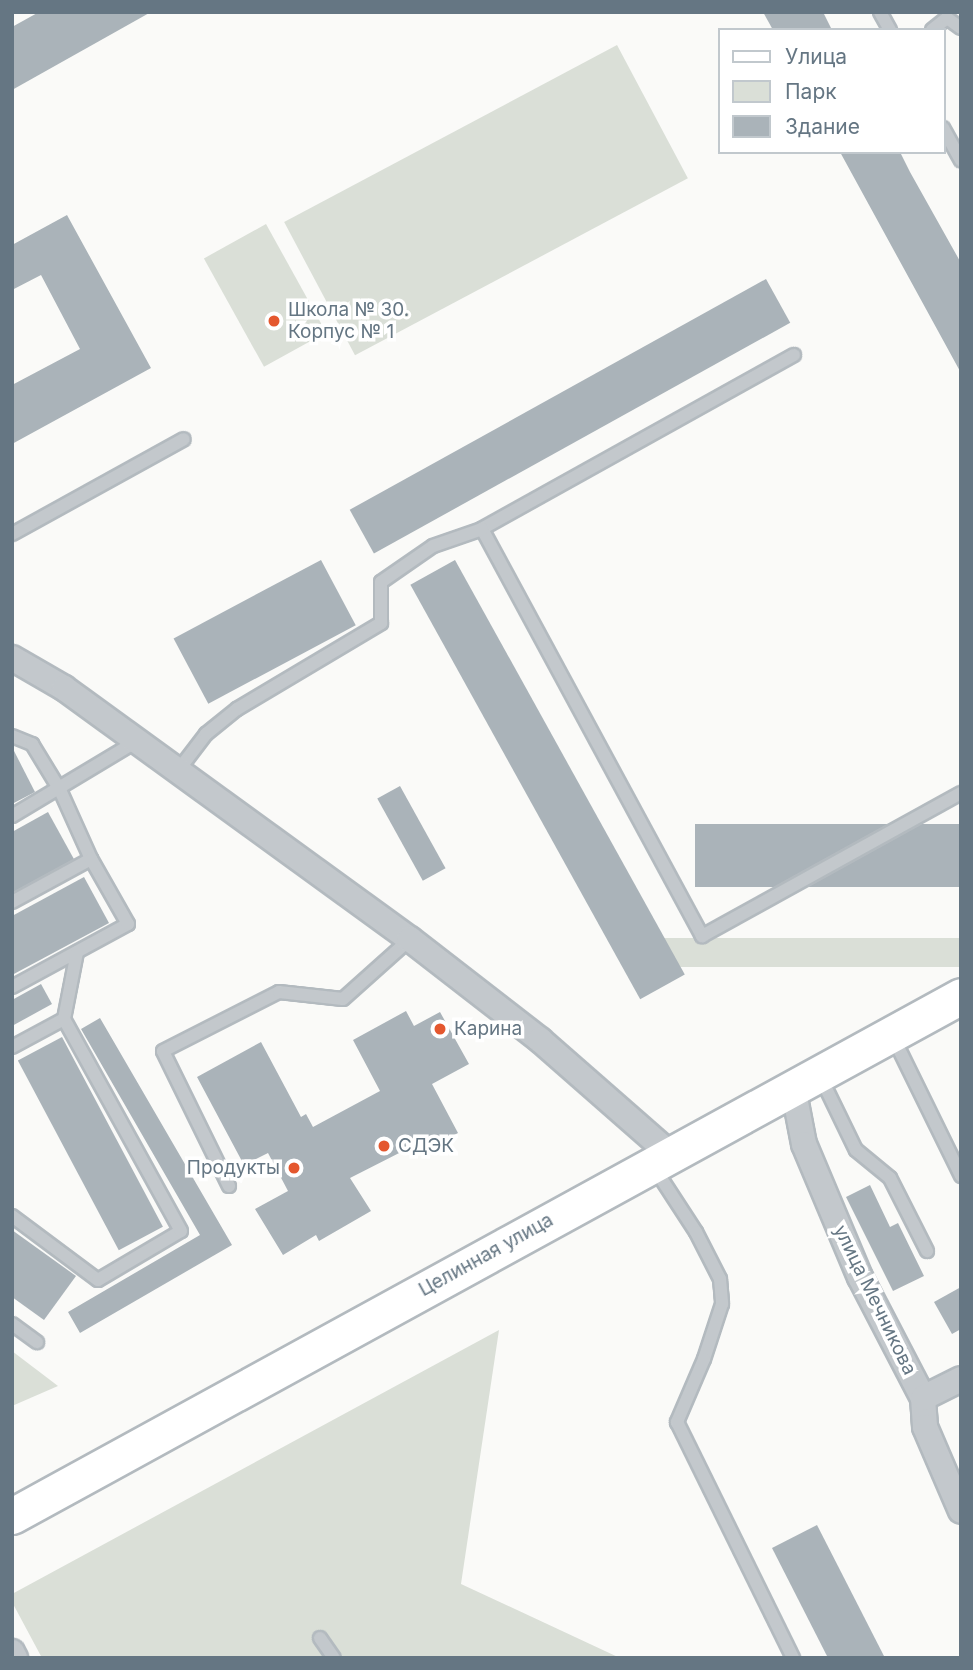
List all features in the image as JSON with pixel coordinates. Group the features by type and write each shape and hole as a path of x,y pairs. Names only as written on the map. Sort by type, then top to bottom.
{"main road":[{"name":"Целинная улица","path":"12,1516 961,996"}],"street":[{"path":"12,658 64,688 410,939 540,1040 661,1159"},
{"name":"улица Мечникова","path":"806,1080 804,1144 860,1277 923,1398 925,1427 961,1511"},
{"path":"923,1398 961,1379"},
{"path":"12,1652 15,1658"}],"lane":[{"path":"880,12 889,28"},
{"path":"945,15 961,28"},
{"path":"945,132 961,160"},
{"path":"177,772 206,734 237,709 381,623 381,582 433,546 482,529 794,355"},
{"path":"12,534 184,439"},
{"path":"482,529 702,936 961,793"},
{"path":"12,736 32,744 60,790 91,859 128,924 12,987"},
{"path":"12,816 60,790 135,742"},
{"path":"12,902 91,859"},
{"path":"229,1186 163,1051 279,992 343,999 410,939"},
{"path":"12,1216 98,1280 181,1231 64,1020 77,952"},
{"path":"12,1047 64,1020"},
{"path":"891,1034 961,1176"},
{"path":"806,1080 856,1150 890,1178 927,1251"},
{"path":"661,1159 720,1279 722,1304 704,1359 677,1422 793,1658"},
{"path":"12,1324 37,1342"},
{"path":"320,1638 334,1658"}],"green space":[{"path":"617,45 688,178 355,355 284,222"},
{"path":"266,224 326,332 264,367 204,258"},
{"path":"629,938 961,938 961,967 629,967"},
{"path":"499,1330 461,1584 620,1658 42,1658 12,1602 12,1594"},
{"path":"12,1351 58,1386 12,1406"}],"building":[{"path":"39,12 151,12 12,90 12,27"},
{"path":"763,12 823,12 831,28 772,28"},
{"path":"841,154 901,154 961,263 961,373"},
{"path":"67,215 151,368 12,444 12,385 80,349 41,275 12,290 12,245"},
{"path":"766,279 790,323 374,554 350,510"},
{"path":"321,560 356,625 208,704 174,638"},
{"path":"455,560 685,975 640,999 410,585"},
{"path":"12,747 35,792 12,804"},
{"path":"400,786 446,868 423,881 377,799"},
{"path":"48,812 75,861 12,894 12,832"},
{"path":"695,824 961,824 961,887 695,887"},
{"path":"84,877 109,923 12,975 12,916"},
{"path":"41,984 52,1004 12,1026 12,1000"},
{"path":"406,1011 414,1026 440,1012 469,1064 432,1084 458,1133 414,1156 409,1148 350,1178 371,1211 319,1241 316,1235 283,1255 255,1209 288,1191 268,1153 244,1165 197,1077 261,1042 301,1117 306,1114 313,1127 380,1091 353,1040"},
{"path":"100,1018 232,1245 80,1333 68,1312 200,1235 81,1029"},
{"path":"62,1037 163,1227 119,1250 18,1060"},
{"path":"870,1185 890,1227 898,1223 924,1276 893,1291 846,1197"},
{"path":"12,1230 76,1276 44,1320 12,1297"},
{"path":"961,1287 961,1329 952,1334 934,1302"},
{"path":"817,1525 885,1658 828,1658 772,1548"}],"place":[{"name":"Школа № 30. Корпус № 1","path":"274,321"},
{"name":"Карина","path":"440,1029"},
{"name":"СДЭК","path":"384,1146"},
{"name":"Продукты","path":"294,1168"}]}
